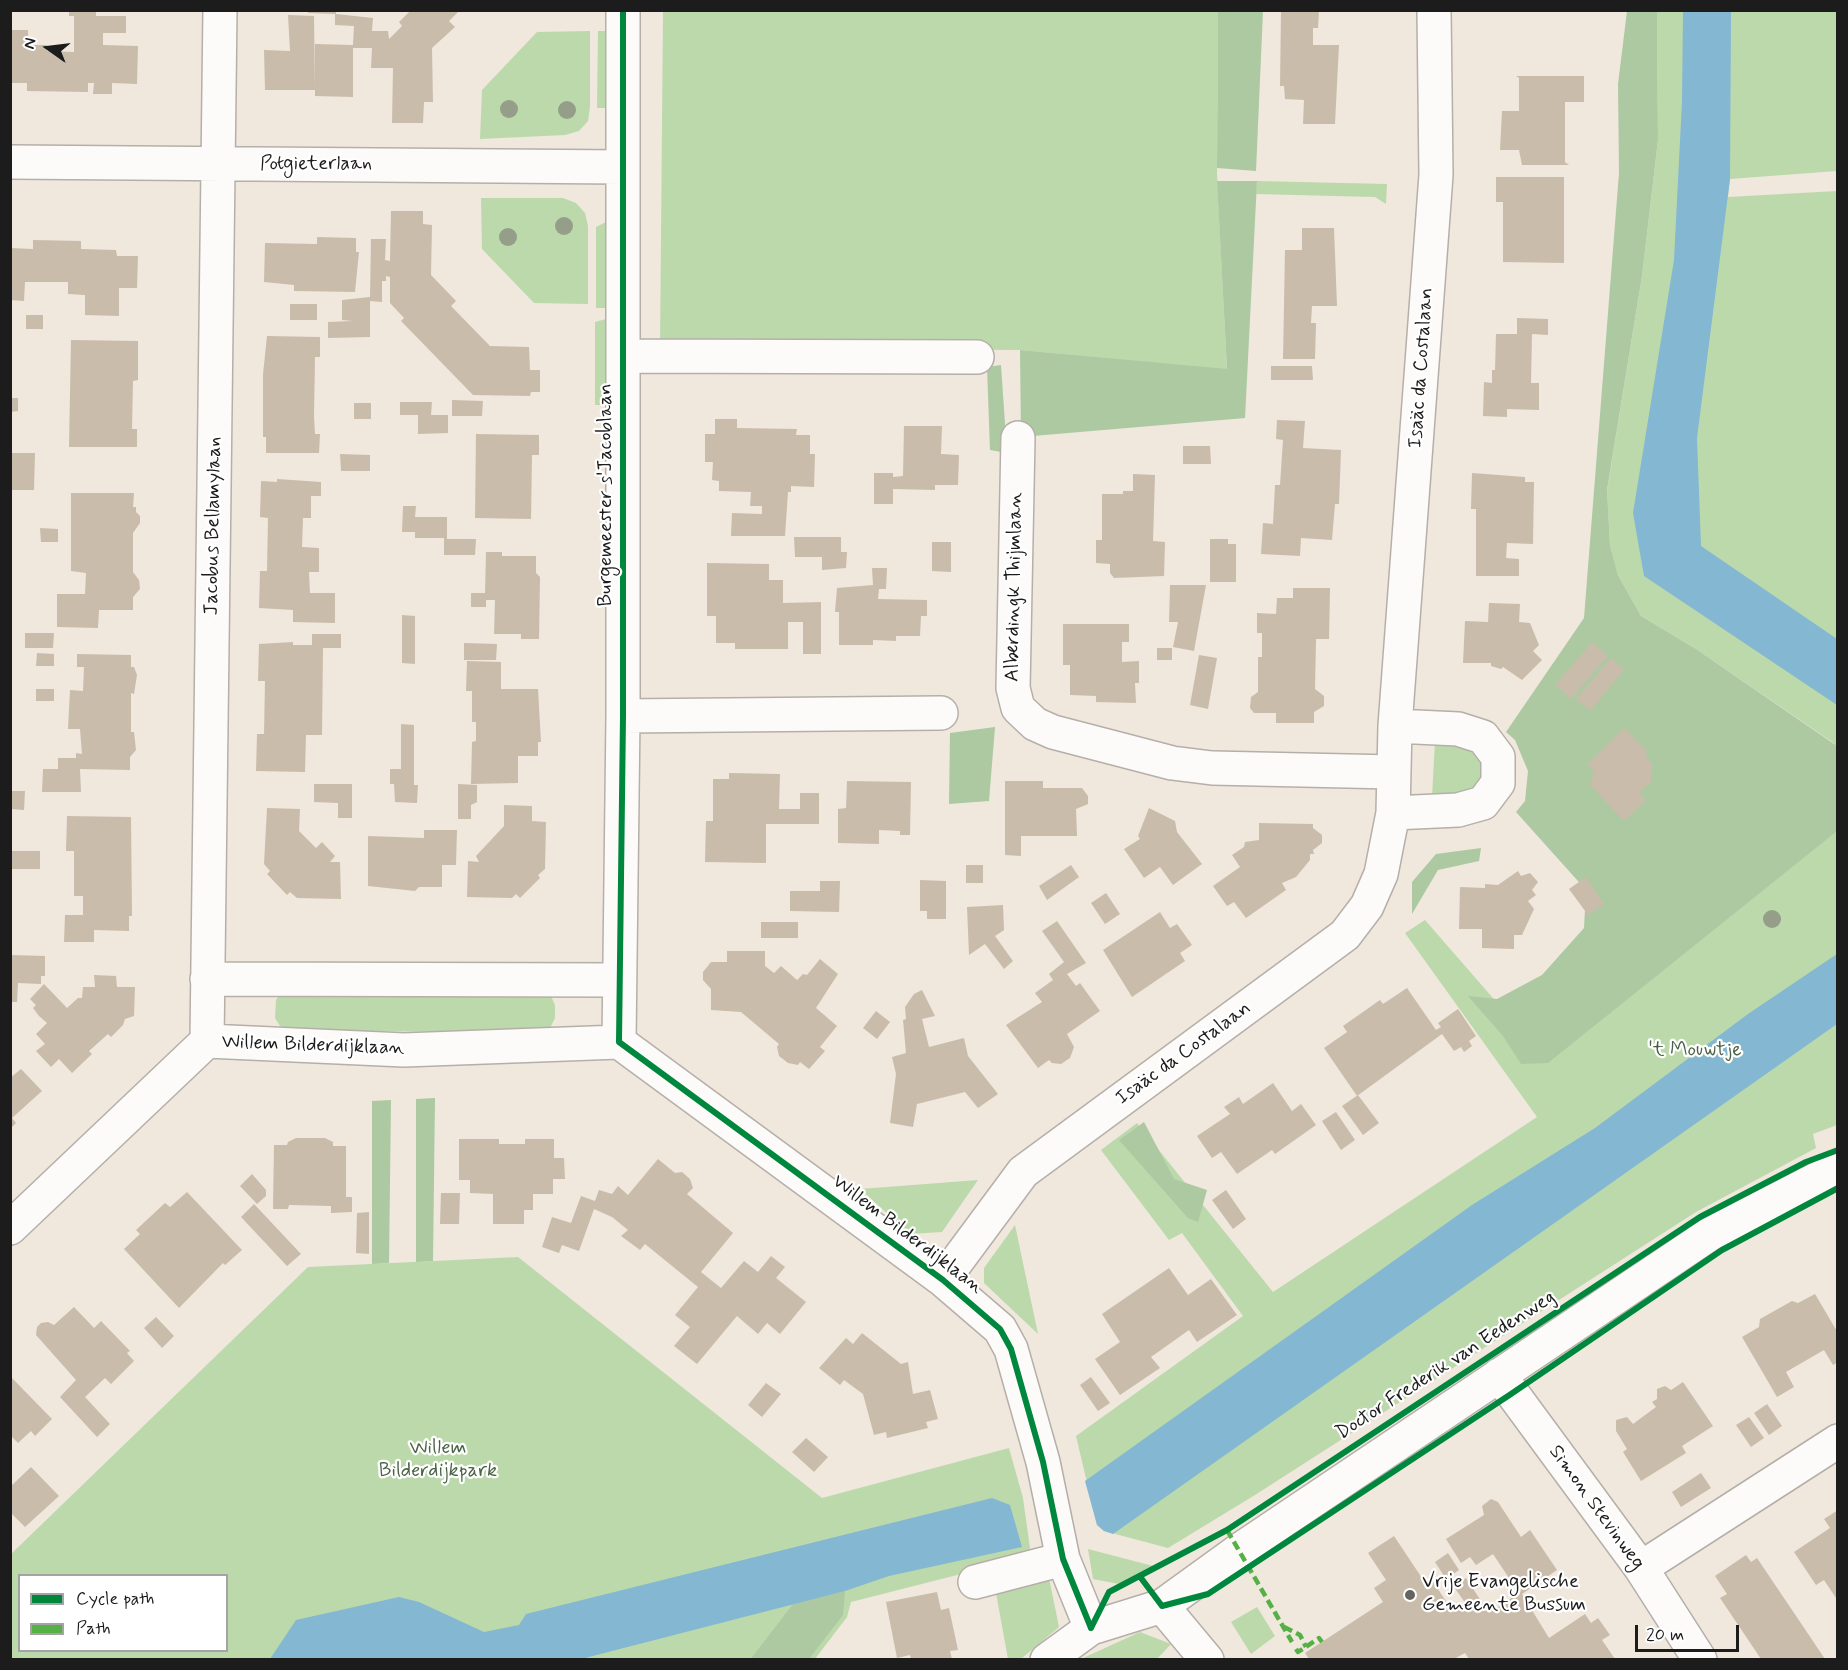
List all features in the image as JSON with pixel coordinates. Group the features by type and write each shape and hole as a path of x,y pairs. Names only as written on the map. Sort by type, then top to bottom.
{"street":[{"name":"Jacobus Bellamylaan","path":"207,1041 220,10"},
{"name":"Burgemeester s'Jacoblaan","path":"619,980 623,716 623,10"},
{"name":"Isaäc da Costalaan","path":"943,1280 1023,1172 1345,935 1367,906 1381,874 1393,813 1395,726 1436,175 1434,10"},
{"name":"Potgieterlaan","path":"10,162 622,167"},
{"path":"623,356 977,357"},
{"name":"Alberdingk Thijmlaan","path":"1018,438 1013,688 1018,708 1035,724 1053,732 1172,763 1212,768 1393,772"},
{"path":"623,716 941,712"},
{"path":"1393,813 1458,810 1475,806 1483,803 1498,783 1498,757 1483,737 1458,729 1395,726"},
{"path":"207,980 619,980 619,1042"},
{"name":"Willem Bilderdijklaan","path":"10,1228 207,1041 404,1050 619,1042 943,1280 1000,1329 1011,1349 1043,1462 1063,1559 1091,1628"},
{"name":"Doctor Frederik van Eedenweg","path":"1047,1659 1091,1628 1162,1606 1238,1551 1710,1234 1838,1168"},
{"name":"Simon Stevinweg","path":"1499,1375 1641,1568 1700,1659"},
{"path":"1641,1568 1838,1441"},
{"path":"975,1582 1063,1559"},
{"path":"1162,1606 1207,1659"}],"green space":[{"path":"663,11 1218,12 1217,174 1227,370 1020,350 660,348"},
{"path":"1045,11 1263,11 1256,171 1217,168 1218,12"},
{"path":"1627,11 1657,11 1658,140 1642,276 1607,490 1610,545 1618,575 1641,616 1696,649 1837,746 1837,831 1548,1063 1521,1064 1503,1036 1468,996 1497,999 1542,975 1584,928 1586,890 1516,812 1525,801 1528,771 1515,740 1506,732 1584,618 1619,173 1618,84"},
{"name":"'t Mouwtje","path":"1657,11 1837,11 1837,171 1730,179 1728,197 1837,191 1837,1125 1813,1134 1816,1148 1696,1212 1255,1495 1168,1548 1104,1531 1097,1525 1076,1436 1243,1316 1182,1233 1169,1240 1101,1150 1137,1123 1273,1292 1537,1117 1405,933 1425,920 1499,1005 1633,923 1835,744 1696,649 1641,616 1618,575 1610,545 1607,491 1642,276 1658,140"},
{"path":"590,31 590,107 588,121 579,131 565,135 480,139 482,90 537,32"},
{"path":"598,31 608,31 608,108 597,108"},
{"path":"1217,181 1257,181 1245,418 1021,437 1020,350 1227,369"},
{"path":"1257,181 1387,184 1386,204 1375,197 1256,194"},
{"path":"481,198 563,198 576,203 585,213 588,226 588,304 534,303 482,249"},
{"path":"606,222 606,308 596,308 596,227"},
{"path":"606,319 606,405 595,405 595,322"},
{"path":"1001,365 1007,453 990,450 987,367"},
{"path":"995,727 989,801 949,804 950,733"},
{"path":"1435,741 1470,745 1487,764 1476,793 1432,797"},
{"path":"1481,848 1479,861 1438,870 1412,914 1412,882 1436,854"},
{"path":"281,993 550,994 555,1005 555,1018 550,1028 541,1033 288,1030 280,1026 275,1018 276,1000"},
{"path":"435,1098 433,1261 416,1262 416,1099"},
{"path":"391,1100 389,1263 372,1264 372,1101"},
{"path":"1144,1122 1174,1179 1207,1190 1198,1222 1188,1218 1119,1140"},
{"path":"978,1180 942,1232 910,1234 860,1189"},
{"path":"1015,1225 1038,1334 984,1283 984,1268"},
{"name":"Willem Bilderdijkpark","path":"518,1257 822,1498 1009,1448 1023,1498 1030,1548 1020,1559 851,1602 847,1617 815,1659 11,1660 11,1554 308,1267"},
{"path":"1088,1549 1153,1566 1119,1584 1093,1579"},
{"path":"1049,1578 1059,1627 1021,1659 1008,1659 996,1593"},
{"path":"845,1591 843,1615 809,1659 750,1660 793,1604"},
{"path":"1257,1607 1275,1636 1251,1654 1231,1622"},
{"path":"1140,1632 1171,1644 1157,1659 1081,1659"}],"water":[{"path":"1683,11 1731,11 1730,179 1697,438 1701,546 1837,639 1837,705 1644,576 1633,513 1674,260 1682,101"},
{"path":"1837,954 1837,1024 1113,1534 1097,1525 1085,1481 1472,1205 1595,1128 1748,1014"},
{"path":"992,1498 1010,1505 1022,1547 889,1576 845,1591 581,1659 270,1659 296,1620 399,1597 419,1602 484,1632 519,1625 526,1614"}],"building":[{"path":"69,10 96,10 96,16 126,16 126,33 103,33 103,45 138,46 137,84 112,83 112,94 93,94 94,83 88,83 88,92 27,91 27,83 10,83 10,30 28,30 28,45 47,45 47,51 74,52 74,16 69,16"},
{"path":"308,10 336,10 336,14 373,18 372,31 388,31 389,39 402,26 399,22 411,10 460,10 449,21 455,27 432,48 433,102 424,102 423,123 392,123 393,68 371,68 372,48 353,48 353,97 315,96 315,90 265,90 264,50 290,51 288,15 314,16 315,88 315,44 353,45 354,26 335,25 335,14 308,13"},
{"path":"1281,11 1319,11 1318,28 1313,28 1313,45 1339,45 1335,124 1303,124 1304,100 1285,99 1284,86 1280,86"},
{"path":"1516,76 1584,76 1584,102 1565,102 1565,162 1569,165 1522,165 1519,150 1500,150 1502,111 1519,111 1519,78"},
{"path":"1496,177 1564,177 1564,263 1503,262 1503,202 1496,202"},
{"path":"391,211 423,211 423,224 432,225 431,275 456,301 451,306 490,346 529,347 530,370 540,370 540,392 531,392 530,396 473,395 401,321 404,318 390,303 390,277 386,276 386,281 382,281 382,302 370,301 370,337 328,338 328,322 353,321 342,320 342,300 370,297 371,239 386,239 385,260 390,261"},
{"path":"1302,228 1334,228 1337,306 1312,306 1311,323 1316,323 1315,359 1283,359 1285,250 1302,250"},
{"path":"317,237 356,238 356,252 359,252 355,292 294,291 294,285 264,282 265,243 317,244"},
{"path":"33,240 81,241 81,249 116,250 117,256 138,256 137,288 119,288 119,316 85,315 85,295 68,294 68,282 25,282 24,301 10,300 10,248 33,249"},
{"path":"290,304 317,304 317,320 290,320"},
{"path":"26,315 43,315 43,329 26,329"},
{"path":"1517,318 1548,319 1548,335 1532,334 1531,383 1539,383 1539,410 1507,409 1507,417 1483,416 1484,382 1492,383 1492,370 1495,370 1496,334 1517,334"},
{"path":"267,336 320,337 320,357 315,357 314,416 315,434 320,434 319,453 266,453 266,437 263,437 263,374"},
{"path":"71,340 138,341 138,380 133,381 132,429 137,429 137,447 69,447"},
{"path":"1271,366 1312,366 1313,380 1271,380"},
{"path":"10,398 18,398 18,411 10,412"},
{"path":"452,400 483,401 482,416 452,416"},
{"path":"400,402 432,402 431,415 448,415 448,433 418,434 418,415 400,415"},
{"path":"354,403 371,403 371,419 354,419"},
{"path":"715,419 737,419 737,428 797,429 796,435 810,435 810,454 815,454 814,487 791,486 791,492 788,492 785,536 731,536 732,513 762,514 762,506 750,506 751,492 719,491 719,481 712,480 713,462 705,462 705,434 715,434"},
{"path":"1277,420 1305,421 1303,448 1341,450 1339,504 1335,504 1332,540 1301,538 1300,556 1261,554 1263,523 1273,524 1275,485 1280,485 1283,440 1276,439"},
{"path":"904,426 942,426 941,454 959,455 958,485 935,485 935,490 893,489 893,504 874,504 874,473 893,473 893,477 903,476"},
{"path":"476,434 539,435 539,455 532,455 531,519 475,518"},
{"path":"1183,446 1210,446 1211,464 1183,464"},
{"path":"10,453 35,453 34,490 10,490"},
{"path":"340,454 370,455 370,471 341,471"},
{"path":"1472,473 1525,477 1525,482 1534,482 1533,544 1507,543 1506,558 1519,559 1519,576 1476,576 1476,509 1471,509"},
{"path":"1133,474 1155,475 1153,541 1165,542 1164,576 1114,578 1110,573 1110,564 1096,563 1096,540 1102,540 1102,494 1123,494 1123,491 1133,491"},
{"path":"277,479 321,482 321,496 311,496 311,518 303,518 302,547 319,548 319,572 309,572 310,593 335,593 335,623 293,622 293,610 259,608 260,571 267,571 268,518 260,517 261,481 277,482"},
{"path":"71,493 134,493 133,507 136,507 136,512 140,516 140,523 133,533 133,572 139,580 140,589 133,597 133,610 99,610 98,628 57,627 57,594 85,594 86,573 71,571"},
{"path":"403,506 416,506 415,517 447,517 447,539 476,539 475,555 444,555 444,538 415,538 415,532 402,532"},
{"path":"40,528 58,529 58,542 41,542"},
{"path":"794,537 841,537 841,552 847,552 846,568 822,570 822,557 795,557"},
{"path":"1210,539 1228,539 1228,544 1236,544 1236,582 1210,582"},
{"path":"932,542 951,542 951,572 932,571"},
{"path":"486,552 502,552 502,556 536,556 536,573 540,577 539,639 521,639 521,634 494,634 495,600 486,600 486,607 471,607 471,593 485,593"},
{"path":"707,563 769,564 769,580 783,580 783,603 821,602 821,654 803,654 803,622 788,622 788,649 735,649 735,643 716,643 716,616 707,616"},
{"path":"872,568 887,568 886,589 879,589 878,599 927,600 927,616 921,616 920,636 896,636 896,641 873,640 873,645 839,645 839,612 835,612 837,588 873,585"},
{"path":"1170,585 1206,585 1194,651 1173,647 1178,622 1169,622"},
{"path":"1293,588 1330,588 1329,639 1316,639 1315,689 1324,696 1324,706 1314,712 1314,723 1276,723 1276,713 1254,713 1250,708 1251,697 1258,692 1258,657 1262,657 1262,633 1257,633 1257,613 1276,614 1277,598 1293,598"},
{"path":"1489,603 1520,604 1519,622 1530,623 1539,645 1533,651 1542,660 1522,680 1503,667 1501,669 1491,666 1491,663 1463,663 1465,621 1488,622"},
{"path":"402,615 415,616 415,664 402,663"},
{"path":"1063,624 1129,624 1129,642 1122,642 1122,662 1139,661 1139,683 1135,683 1136,703 1096,702 1096,696 1070,695 1070,665 1063,665"},
{"path":"25,633 54,633 53,648 25,648"},
{"path":"312,634 341,634 341,648 323,648 322,735 306,735 305,772 256,771 257,734 264,734 265,681 258,681 259,644 293,642 293,645 312,645"},
{"path":"1592,642 1608,656 1571,699 1555,685"},
{"path":"464,643 497,644 496,660 464,660"},
{"path":"1157,648 1172,648 1172,660 1157,660"},
{"path":"37,653 54,654 54,666 36,666"},
{"path":"77,654 131,655 131,667 134,667 137,675 134,694 131,693 131,732 134,732 136,750 130,757 130,770 80,769 81,792 42,792 43,769 58,769 58,758 76,758 76,753 82,754 80,729 68,729 70,690 83,691 84,667 77,667"},
{"path":"1199,655 1217,658 1208,709 1190,705"},
{"path":"1611,658 1624,670 1590,711 1576,699"},
{"path":"467,661 501,662 501,689 538,689 541,742 538,742 538,756 518,756 518,783 471,784 472,742 476,741 476,722 472,722 472,691 466,691"},
{"path":"36,689 54,689 54,701 36,701"},
{"path":"401,724 414,725 414,785 418,785 417,803 395,802 394,784 390,784 390,769 401,769"},
{"path":"1624,728 1648,752 1644,755 1652,764 1651,782 1639,793 1646,800 1624,821 1589,784 1592,781 1593,770 1587,764"},
{"path":"729,773 780,774 779,809 800,809 800,793 819,793 819,824 766,824 766,863 705,862 706,821 713,821 713,779 729,779"},
{"path":"847,781 911,782 910,835 900,835 900,831 879,830 879,844 838,843 838,809 846,808"},
{"path":"1005,781 1043,781 1043,788 1082,788 1088,796 1088,804 1076,809 1077,836 1021,836 1021,856 1005,855"},
{"path":"314,784 352,784 352,818 338,818 338,803 314,802"},
{"path":"458,784 477,785 477,802 471,805 471,819 458,819"},
{"path":"10,791 25,791 24,810 10,809"},
{"path":"504,805 532,806 532,821 546,822 545,869 538,875 540,878 520,898 516,894 512,898 467,897 468,861 479,862 476,856 504,826"},
{"path":"267,808 300,809 299,831 316,848 322,842 335,856 330,862 340,862 341,899 297,898 290,892 287,895 267,874 270,871 264,864"},
{"path":"1149,808 1175,821 1177,832 1202,864 1173,885 1160,867 1144,878 1124,849 1140,839 1138,836"},
{"path":"67,816 131,817 132,916 129,916 129,931 94,930 94,942 64,942 65,915 83,915 83,896 74,896 74,851 66,851"},
{"path":"1259,823 1313,824 1313,828 1322,835 1322,843 1313,850 1314,854 1310,854 1310,860 1296,877 1282,883 1286,890 1246,918 1234,902 1227,906 1213,886 1240,867 1232,855 1244,847 1245,842 1259,840"},
{"path":"424,830 457,830 456,865 442,865 442,887 419,887 415,891 368,886 368,836 424,838"},
{"path":"10,851 40,851 40,869 10,869"},
{"path":"966,865 983,865 983,883 966,883"},
{"path":"1071,865 1079,877 1047,900 1039,886"},
{"path":"1518,871 1521,876 1530,873 1538,882 1532,890 1536,895 1528,901 1534,909 1522,935 1514,935 1514,949 1482,948 1482,929 1459,929 1460,887 1485,888 1485,884 1498,885"},
{"path":"1586,877 1604,904 1588,915 1569,889"},
{"path":"920,880 946,881 946,919 927,919 927,911 920,911"},
{"path":"820,881 840,881 839,912 790,911 790,891 820,891"},
{"path":"1106,893 1120,914 1105,924 1091,903"},
{"path":"1003,905 1004,930 995,936 1013,961 1004,969 985,944 969,955 967,907"},
{"path":"1160,912 1170,928 1177,924 1192,945 1180,953 1185,961 1132,997 1103,950"},
{"path":"1057,921 1086,963 1067,974 1076,986 1080,983 1100,1011 1067,1034 1074,1047 1070,1058 1061,1064 1052,1063 1049,1060 1038,1068 1006,1025 1042,1002 1035,993 1053,980 1049,974 1064,962 1042,931"},
{"path":"761,922 798,922 798,938 761,938"},
{"path":"727,951 765,951 765,966 774,973 781,966 797,980 803,974 807,975 820,959 838,974 816,1008 837,1026 820,1047 825,1051 809,1069 800,1062 798,1065 788,1063 779,1056 777,1047 779,1044 741,1012 711,1010 711,989 703,980 703,972 711,962 727,962"},
{"path":"10,955 45,956 45,976 41,976 41,984 18,983 17,1002 10,1002"},
{"path":"94,975 116,976 117,987 135,987 134,1016 125,1019 123,1025 111,1037 108,1034 89,1051 92,1054 72,1073 59,1059 51,1067 36,1051 45,1044 36,1034 47,1023 33,1008 36,1005 30,999 44,984 67,1008 78,998 82,998 83,987 95,987"},
{"path":"1407,988 1436,1030 1441,1027 1438,1023 1458,1009 1476,1036 1469,1041 1472,1046 1464,1052 1461,1047 1454,1051 1442,1034 1357,1096 1324,1048 1347,1032 1343,1026 1380,1000 1383,1004"},
{"path":"922,990 935,1016 922,1019 929,1047 964,1038 968,1056 998,1094 978,1108 965,1092 917,1104 913,1127 890,1123 896,1074 892,1057 906,1053 903,1020 906,1019 905,1007 914,994"},
{"path":"876,1011 890,1022 877,1039 863,1028"},
{"path":"21,1069 42,1091 12,1118 16,1123 10,1129 10,1078"},
{"path":"1273,1083 1292,1111 1301,1104 1316,1125 1275,1154 1272,1150 1237,1174 1221,1152 1212,1158 1197,1136 1230,1114 1224,1107 1239,1097 1243,1104"},
{"path":"1358,1095 1379,1123 1363,1135 1342,1106"},
{"path":"1336,1112 1355,1140 1341,1150 1322,1121"},
{"path":"296,1138 325,1138 333,1142 333,1146 346,1146 346,1197 352,1197 352,1212 331,1213 331,1206 289,1205 288,1209 273,1209 274,1145 287,1145"},
{"path":"459,1139 499,1139 499,1144 525,1144 525,1139 554,1139 554,1158 564,1158 565,1179 553,1179 553,1194 533,1194 533,1210 524,1210 524,1224 493,1224 493,1194 470,1193 470,1180 459,1180"},
{"path":"658,1159 675,1173 682,1172 690,1179 693,1188 687,1194 733,1233 701,1272 721,1288 744,1261 758,1272 771,1256 785,1267 776,1278 806,1302 780,1334 767,1323 758,1334 737,1316 697,1364 674,1346 690,1327 675,1315 698,1287 645,1244 640,1250 621,1236 628,1230 612,1217 594,1209 579,1251 562,1245 559,1253 542,1247 552,1217 571,1223 581,1196 595,1201 599,1190 612,1194 618,1186 628,1195"},
{"path":"252,1174 266,1190 266,1196 257,1204 240,1186"},
{"path":"1226,1190 1246,1219 1233,1229 1212,1200"},
{"path":"187,1192 242,1250 225,1265 223,1263 179,1308 124,1249 140,1234 136,1230 165,1203 170,1207"},
{"path":"441,1193 460,1193 459,1224 440,1224"},
{"path":"254,1204 301,1254 287,1266 241,1217"},
{"path":"369,1212 369,1254 356,1253 357,1213"},
{"path":"1169,1268 1188,1295 1211,1279 1237,1315 1197,1342 1189,1330 1151,1357 1160,1368 1120,1395 1095,1359 1120,1342 1102,1314"},
{"path":"1815,1294 1838,1333 1838,1362 1833,1365 1824,1350 1786,1372 1794,1387 1777,1397 1742,1337 1759,1327 1760,1319 1792,1301 1798,1303"},
{"path":"74,1307 94,1328 101,1321 130,1351 127,1353 134,1361 111,1384 105,1378 85,1397 110,1424 97,1437 60,1397 76,1380 36,1335 37,1327 41,1323 48,1322 54,1325"},
{"path":"156,1317 174,1336 162,1348 144,1328"},
{"path":"862,1333 901,1364 908,1362 913,1394 930,1390 938,1419 926,1422 928,1428 887,1438 886,1432 874,1435 863,1394 844,1380 840,1385 819,1368 846,1338 853,1344"},
{"path":"10,1376 52,1419 35,1436 31,1431 18,1443 10,1435"},
{"path":"1091,1377 1110,1403 1098,1411 1080,1385"},
{"path":"1683,1382 1713,1426 1682,1446 1686,1453 1641,1481 1623,1452 1627,1449 1616,1431 1616,1420 1627,1417 1633,1424 1656,1407 1652,1402 1657,1399 1657,1389 1665,1386 1671,1390"},
{"path":"766,1383 781,1394 762,1417 748,1405"},
{"path":"1767,1404 1782,1426 1769,1435 1754,1413"},
{"path":"1749,1417 1764,1438 1751,1447 1736,1425"},
{"path":"806,1438 828,1457 814,1472 792,1452"},
{"path":"31,1467 59,1496 25,1527 10,1512 10,1487"},
{"path":"1701,1473 1711,1488 1681,1507 1672,1492"},
{"path":"1491,1499 1498,1502 1521,1537 1530,1530 1557,1570 1522,1594 1549,1638 1585,1614 1591,1623 1598,1618 1610,1635 1602,1640 1615,1659 1469,1659 1465,1653 1454,1659 1309,1659 1305,1653 1383,1602 1374,1588 1386,1580 1368,1553 1394,1536 1426,1584 1432,1580 1453,1612 1466,1604 1454,1587 1466,1578 1489,1613 1519,1593 1493,1554 1476,1565 1470,1557 1461,1563 1446,1539 1484,1515 1482,1506"},
{"path":"1838,1510 1838,1601 1824,1580 1816,1585 1794,1552 1830,1528 1824,1519"},
{"path":"1448,1553 1459,1570 1446,1579 1435,1562"},
{"path":"1746,1555 1751,1562 1757,1558 1825,1659 1761,1659 1720,1598 1727,1594 1715,1576"},
{"path":"937,1592 941,1610 949,1608 958,1650 950,1651 952,1659 911,1659 910,1655 897,1658 886,1602"}],"marked path":[{"path":"1227,1530 1292,1642"},
{"path":"1284,1627 1300,1635 1306,1647"},
{"path":"1296,1649 1298,1652 1319,1638 1322,1642"}],"cycle path":[{"path":"623,10 623,716 619,1042 943,1280 1000,1329 1011,1349 1043,1462 1063,1559 1091,1628"},
{"path":"1091,1628 1109,1592 1227,1530 1700,1217 1806,1162 1838,1150"},
{"path":"1141,1578 1162,1606 1208,1594 1511,1394 1722,1250 1838,1188"}],"place":[{"name":"Vrije Evangelische Gemeente Bussum","path":"1410,1595"}]}
